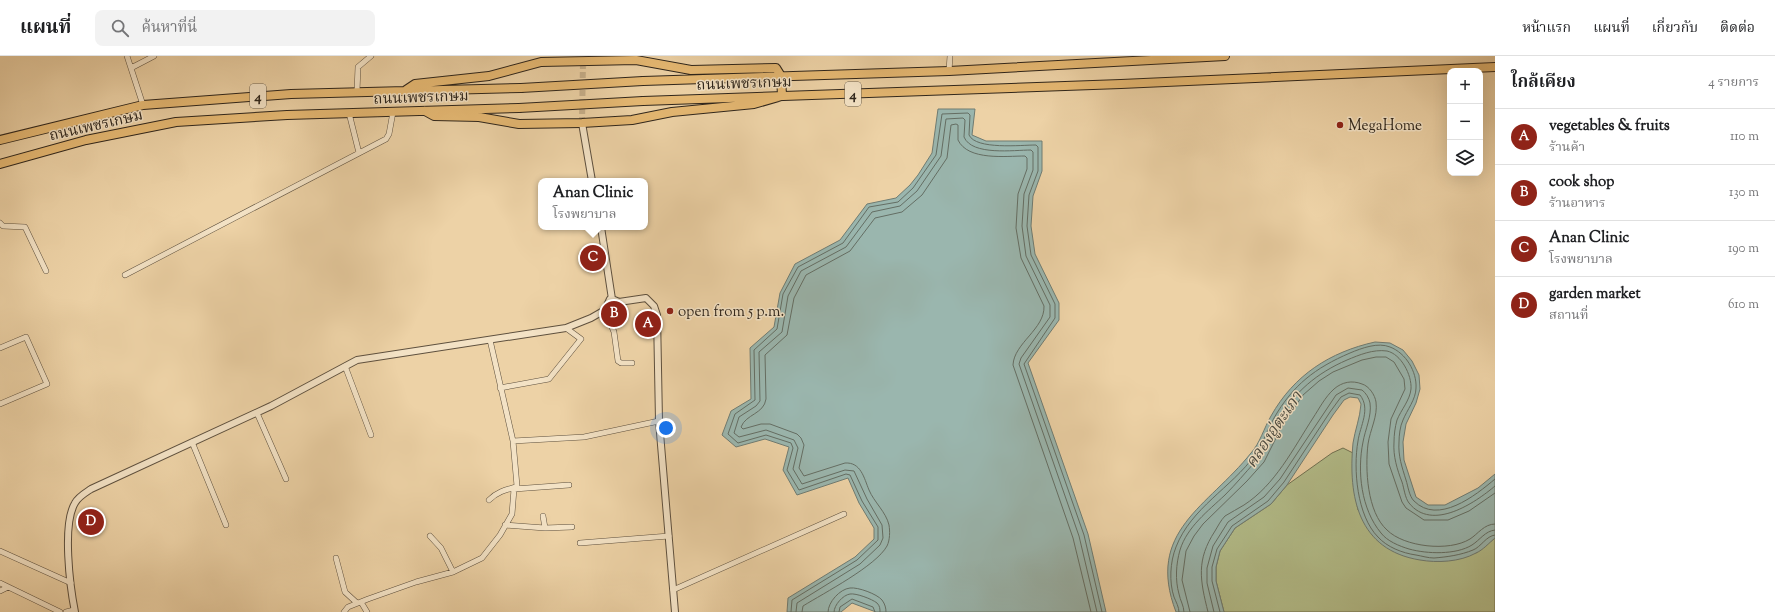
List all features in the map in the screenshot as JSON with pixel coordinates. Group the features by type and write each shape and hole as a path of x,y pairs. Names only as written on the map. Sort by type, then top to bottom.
{"highway":[{"name":"ถนนเพชรเกษม","path":"0,140 143,105 290,94 357,91 521,88 643,81 949,71 1225,56"},
{"path":"406,90 415,84 488,76 541,62 584,58 636,60 690,70 776,68 781,76 782,96 754,104 672,112 632,120 582,123 519,124 479,117 434,116 424,111"},
{"name":"ถนนเพชรเกษม","path":"0,164 86,140 176,122 286,115 519,108 643,101 1121,84 1495,67"}],"street":[{"path":"127,56 143,105"},
{"path":"131,68 154,56"},
{"path":"357,91 358,66 371,56"},
{"path":"949,71 950,56"},
{"path":"125,275 386,139 389,134 393,112"},
{"path":"349,113 359,153"},
{"path":"582,123 591,178"},
{"path":"0,223 3,226 25,226 46,271"},
{"path":"601,230 612,299 619,302 646,298 654,306 657,315 659,421 675,612"},
{"path":"66,612 75,611 67,549 71,513 75,503 91,489 257,413 357,360 566,328 591,318 605,310 610,299"},
{"path":"605,310 614,332 618,361 621,364 632,363"},
{"path":"500,388 549,379 581,339 566,328"},
{"path":"0,348 26,337 47,384 0,404"},
{"path":"344,612 348,607 359,602 416,582 453,572 482,558 500,535 512,514 515,488 513,441 490,340"},
{"path":"345,366 371,435"},
{"path":"257,413 286,478"},
{"path":"513,441 584,437 659,421"},
{"path":"192,442 226,525"},
{"path":"489,500 505,489 569,485"},
{"path":"673,590 844,514"},
{"path":"543,516 545,528"},
{"path":"505,525 545,528 572,527"},
{"path":"430,536 441,548 453,572"},
{"path":"580,543 669,536"},
{"path":"0,551 71,583"},
{"path":"336,558 345,592 359,602 367,612"},
{"path":"0,583 60,612"},
{"path":"0,591 8,587"}],"green space":[{"path":"1343,448 1353,453 1354,489 1358,510 1476,553 1495,538 1495,612 1224,612 1216,581 1216,567 1220,551 1235,528 1271,504 1287,485 1332,453"}],"water":[{"path":"938,109 975,109 972,135 986,141 1042,141 1042,171 1033,196 1031,226 1035,254 1059,303 1059,320 1028,363 1088,534 1106,612 876,612 852,603 841,612 787,612 788,598 855,557 874,539 874,528 859,503 848,478 797,495 783,470 789,447 765,439 736,447 722,435 731,411 751,399 750,348 774,327 780,293 795,264 840,240 867,204 896,198 910,185 932,153"},
{"name":"คลองอู่ตะเภา","path":"1375,342 1390,343 1403,350 1412,361 1419,375 1420,389 1416,403 1406,424 1403,442 1404,460 1416,497 1428,505 1445,505 1478,488 1495,474 1495,538 1481,550 1470,556 1456,560 1434,561 1420,560 1399,554 1383,545 1370,533 1361,518 1353,483 1353,443 1361,404 1358,398 1350,397 1344,400 1287,485 1271,504 1235,528 1220,551 1216,567 1216,581 1224,612 1176,612 1169,584 1169,561 1175,540 1186,522 1251,453 1257,445 1268,421 1280,401 1302,377 1328,359 1359,346"}],"tunnel":[{"path":"582,123 583,60"}],"place":[{"name":"MegaHome","path":"1340,125"},
{"name":"Anan Clinic","path":"593,258"},
{"name":"open from 5 p.m.","path":"670,311"},
{"name":"cook shop","path":"614,314"},
{"name":"vegetables & fruits","path":"648,324"},
{"name":"garden market","path":"91,522"}]}
